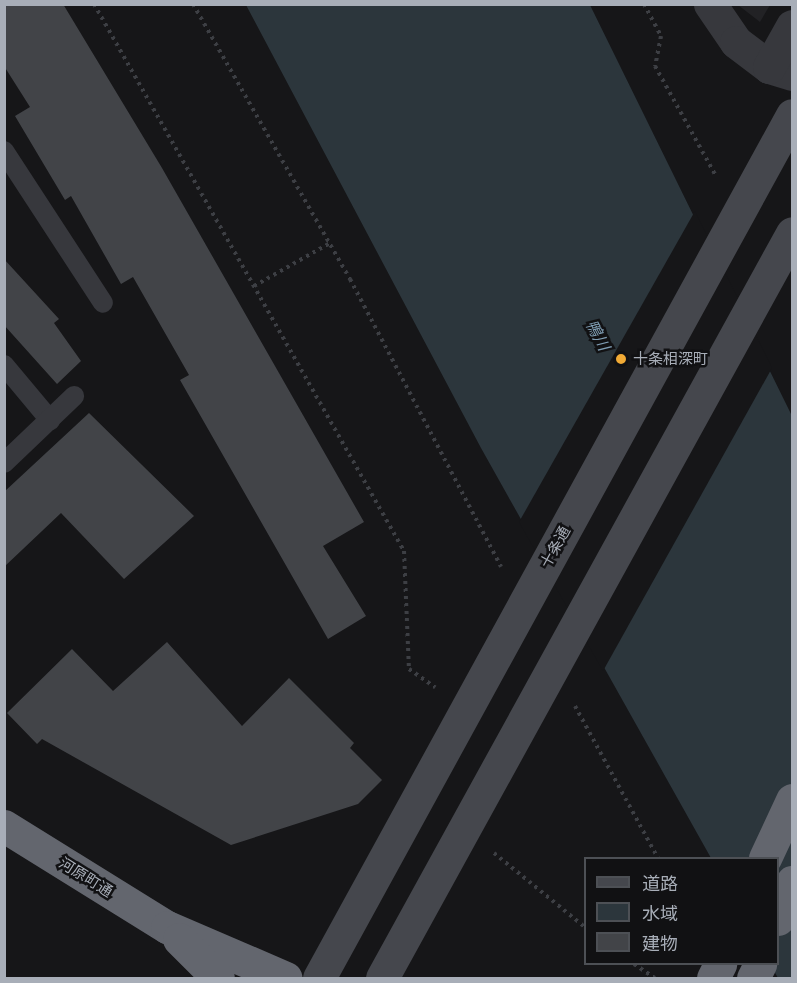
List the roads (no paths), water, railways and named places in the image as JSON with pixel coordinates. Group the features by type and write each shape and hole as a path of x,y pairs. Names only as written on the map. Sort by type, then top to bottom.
{"highway":[{"path":"765,857 792,800"},
{"name":"河原町通","path":"4,826 167,927 286,978"},
{"path":"779,914 792,882"},
{"name":"河原町通","path":"167,927 218,978"}],"street":[{"path":"710,4 736,42 781,71 792,26"},
{"name":"十条通","path":"319,978 785,129"},
{"path":"382,978 792,234"}],"lane":[{"path":"4,151 103,303"},
{"path":"4,365 50,420"},
{"path":"4,463 74,396"}],"water":[{"name":"鴨川","path":"246,5 590,5 792,416 792,978 778,978 771,965 779,965 779,857 710,857 481,448"}],"place":[{"name":"十条相深町","path":"621,359"}]}
